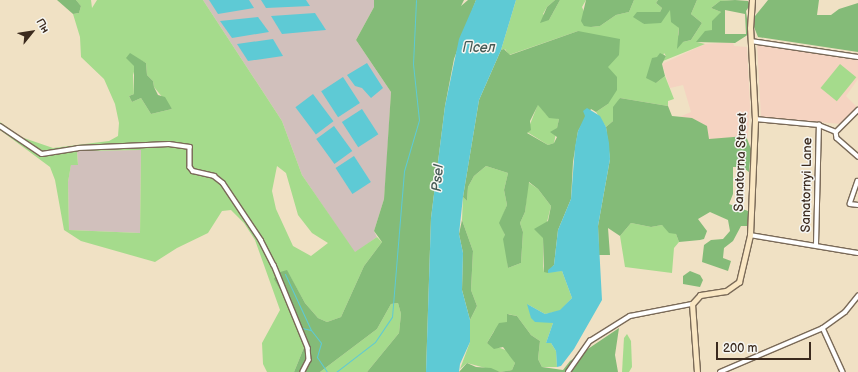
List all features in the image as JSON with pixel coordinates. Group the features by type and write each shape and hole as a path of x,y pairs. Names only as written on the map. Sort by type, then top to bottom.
{"main road":[{"name":"Sanatorna Street","path":"692,304 700,295 726,291 738,282 750,235 755,119 751,41 752,0"},
{"path":"692,304 697,372"}],"street":[{"path":"751,41 858,57"},
{"path":"836,132 858,110"},
{"path":"755,119 818,125 836,132"},
{"name":"Sanatornyi Lane","path":"816,245 818,125"},
{"path":"0,126 42,154 78,148 169,144 190,147 190,167 193,170 214,176 223,183 261,240 274,264 308,348 309,360 303,372"},
{"path":"836,132 837,138 858,156"},
{"path":"858,181 850,204 858,205"},
{"path":"750,235 858,253"},
{"path":"720,372 823,328 845,312 858,296"},
{"path":"568,372 590,342 630,316 692,304"},
{"path":"823,328 843,372"}],"shaded area":[{"path":"203,0 374,0 374,7 356,40 391,92 386,175 384,199 374,231 377,237 355,253 302,175 282,121"},
{"path":"733,42 734,46 747,47 750,106 746,163 670,121 691,112 683,85 670,88 662,64 705,44"},
{"path":"757,43 858,59 858,79 846,96 857,107 841,124 761,117"},
{"path":"141,150 140,233 69,230 68,182 71,164 78,164 77,151"}],"green space":[{"path":"57,0 76,0 81,6 79,13 73,14"},
{"path":"76,0 91,0 92,8 97,0 203,0 282,121 302,175 355,252 377,237 382,242 364,266 341,317 327,322 318,318 305,303 287,271 295,315 305,345 294,372 267,372 263,364 262,343 280,310 255,240 244,223 231,210 222,211 208,233 177,248 155,262 81,241 64,230 55,180 50,167 0,130 0,122 21,137 53,148 109,141 118,136 119,123 115,104 104,79 81,57 80,37 73,14 79,13 81,6","holes":["138,59 146,63 147,75 153,81 154,87 172,109 151,114 141,98 132,102 129,96 134,94 133,75","141,150 140,233 69,230 68,182 71,165 78,165 77,151","277,166 286,173 298,215 312,233 328,243 311,256 293,246 276,209 272,191"]},
{"path":"374,0 464,0 461,6 468,0 476,0 454,59 445,106 431,218 426,372 367,372 399,333 401,314 398,303 391,304 377,329 320,372 294,372 305,345 295,315 274,279 277,273 287,270 305,303 318,318 327,322 341,317 364,266 382,242 374,231 384,199 391,92 356,40 374,7"},
{"path":"516,0 555,0 547,7 543,14 549,20 560,0 586,0 582,7 591,27 600,26 616,15 629,12 634,0 658,0 656,3 662,8 660,12 637,12 644,24 670,9 679,28 678,35 683,42 691,40 702,23 691,14 697,0 735,0 720,1 711,8 721,12 712,30 697,42 705,44 663,61 666,56 664,53 656,83 665,76 674,99 668,101 668,106 620,98 613,115 613,121 606,127 596,112 608,104 608,67 578,31 509,55 505,49 501,50"},
{"path":"555,0 560,0 549,20 540,23 547,7"},
{"path":"586,0 634,0 629,12 616,15 600,26 591,27 584,26 581,21"},
{"path":"658,0 697,0 691,14 702,23 691,40 683,42 677,49 679,28 671,22 670,10 661,23 644,24 633,17 637,12 660,12 662,8 656,3"},
{"path":"768,0 819,0 817,15 831,15 839,9 858,3 858,52 758,37 754,27 755,16"},
{"path":"720,1 748,1 750,5 746,11 749,34 735,43 696,42 705,31 712,30 712,21 721,12 711,8","holes":["725,10 745,14 746,34 725,34"]},
{"path":"578,31 620,39 619,55 608,67 617,77 617,90 608,104 596,112 591,109 578,131 573,162 571,199 558,230 554,265 548,273 544,272 543,238 534,229 548,221 551,206 538,189 529,182 525,212 520,223 523,232 521,263 508,268 503,239 505,235 499,223 507,205 504,190 508,173 486,166 474,176 468,187 467,201 463,197 479,100 501,50 504,49 510,55","holes":["538,105 549,118 559,119 557,128 550,132 557,137 554,143 548,145 527,133 531,130 530,121"]},
{"path":"130,53 146,63 147,75 153,81 158,95 165,97 172,109 151,114 141,98 132,102 129,96 134,94 134,66 126,58"},
{"path":"660,53 666,56 662,64 665,76 656,83 646,78 652,58 657,57"},
{"path":"840,64 856,77 837,101 820,88"},
{"path":"620,98 668,106 672,116 692,118 707,126 709,139 746,136 751,149 749,172 742,167 733,167 733,194 729,204 748,211 748,220 747,226 741,226 733,241 724,248 723,258 731,261 728,271 702,262 704,245 711,240 723,239 730,231 728,220 710,212 698,219 707,231 704,239 679,242 676,234 669,233 662,225 651,227 631,223 620,236 608,228 610,255 599,255 598,226 610,159 606,127 613,121 613,107"},
{"path":"538,104 546,114 559,119 554,143 548,145 527,132"},
{"path":"486,166 508,173 504,190 507,205 500,223 505,235 508,268 521,263 523,232 520,223 525,212 528,182 538,189 551,206 543,238 544,272 562,271 572,298 560,311 545,314 527,304 553,323 546,343 551,343 556,351 557,367 542,367 538,359 540,341 531,335 517,316 508,314 508,323 494,331 487,343 508,351 515,363 512,370 500,372 467,363 460,369 470,342 470,320 477,306 471,290 473,251 462,220 463,197 467,201 468,187 474,176"},
{"path":"462,220 473,251 471,290 477,306 470,320 462,290 463,253 459,234"},
{"path":"631,223 651,227 662,225 676,234 679,242 674,248 672,273 625,267 620,236"},
{"path":"690,271 700,275 703,280 700,287 683,284 683,276"},
{"path":"398,303 401,314 399,333 367,372 320,372 377,329 391,304"},
{"path":"507,314 517,316 531,335 540,341 538,359 542,367 563,370 570,361 619,328 615,355 618,372 500,372 512,370 515,363 503,347 494,349 487,343 499,323 507,322"},
{"path":"627,334 631,341 632,367 629,372 622,372 624,338"},
{"path":"467,363 476,367 491,368 500,372 459,372"}],"water":[{"path":"209,0 249,0 254,8 218,14"},
{"path":"261,0 306,0 310,6 266,8"},
{"name":"Псел","path":"476,0 516,0 501,50 479,100 463,197 459,234 463,253 462,290 470,320 470,342 460,364 459,372 426,372 431,218 445,106 459,39"},
{"path":"315,13 326,30 282,34 271,16"},
{"path":"258,17 269,32 232,38 220,21"},
{"path":"273,39 283,56 248,61 237,44"},
{"path":"367,63 383,88 371,98 362,88 355,86 347,75"},
{"path":"343,77 360,103 338,117 321,91"},
{"path":"313,94 333,121 316,134 295,107"},
{"path":"587,108 600,116 606,127 609,143 610,159 598,226 602,300 574,349 561,366 557,367 556,351 551,343 546,343 553,323 535,322 531,318 527,304 545,314 560,310 572,298 562,271 548,273 548,270 554,265 558,230 571,199 575,147 578,131 585,116 583,111"},
{"path":"362,109 378,134 358,147 342,122"},
{"path":"334,126 352,151 334,164 316,139"},
{"path":"354,156 371,182 352,194 336,168"}],"waterway":[{"path":"336,372 375,342 392,317 404,171 419,120 413,64 416,0"},
{"path":"285,274 311,330 321,343 317,357 327,372"},
{"path":"302,328 311,330"}],"water label":[{"name":"Psel","path":"438,178"}]}
